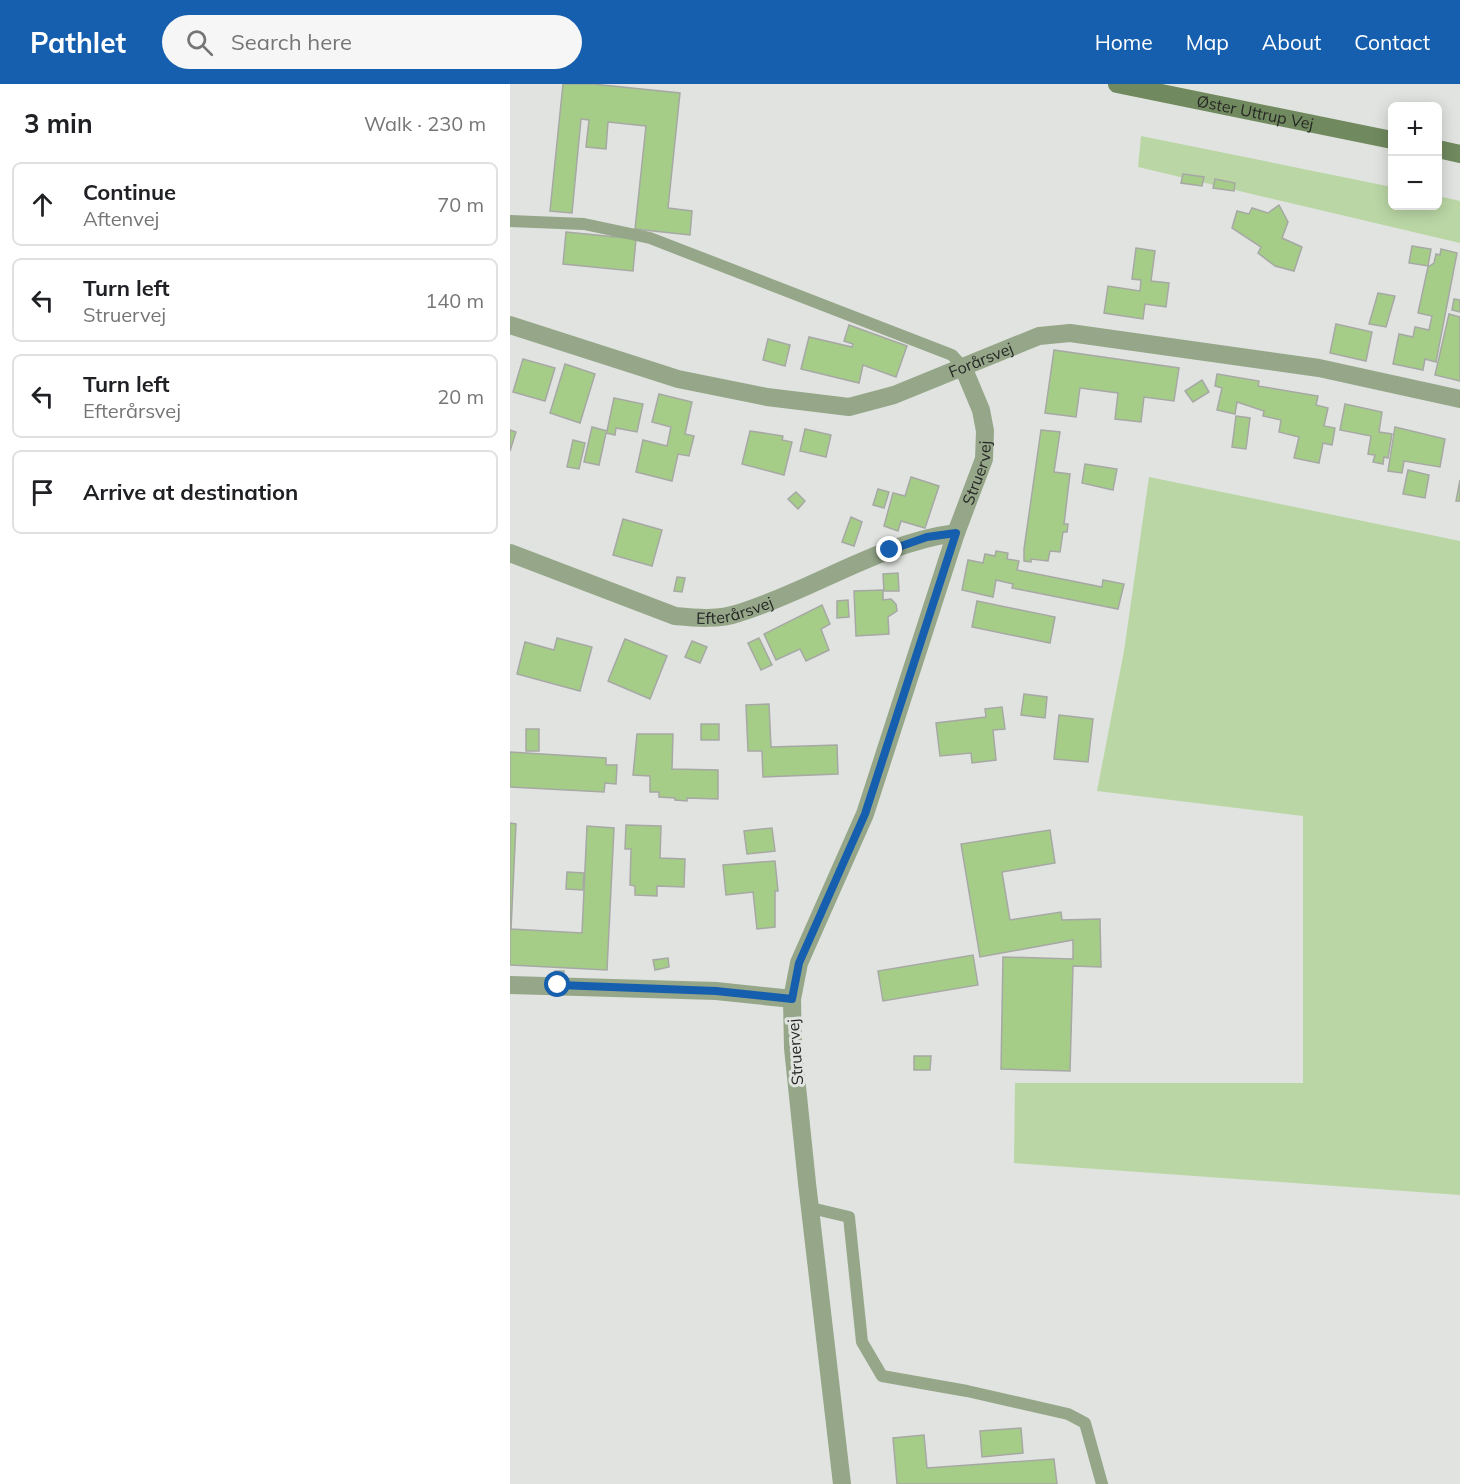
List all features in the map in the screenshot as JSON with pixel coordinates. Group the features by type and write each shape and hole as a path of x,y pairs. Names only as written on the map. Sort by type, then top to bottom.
{"street":[{"name":"Øster Uttrup Vej","path":"1117,84 1388,139"},
{"path":"1442,150 1460,154"},
{"name":"Forårsvej","path":"510,325 678,379 767,397 849,407 894,395 1038,336 1070,333 1319,368 1460,399"},
{"name":"Struervej","path":"842,1484 794,1048 792,999 799,963 865,814 956,533 984,459 986,431 981,410 963,367"},
{"name":"Efterårsvej","path":"510,553 675,616 703,619 738,614 890,550 927,537 956,533"},
{"path":"510,985 716,991 792,999"}],"lane":[{"path":"510,221 584,224 650,238 952,355 963,367"},
{"path":"811,1208 849,1217 862,1342 882,1376 967,1391 1068,1414 1085,1423 1102,1484"}],"green space":[{"path":"1141,136 1388,186 1388,210 1442,210 1442,197 1460,201 1460,243 1138,167"},
{"path":"1149,477 1460,541 1460,1195 1014,1163 1015,1083 1303,1083 1303,816 1097,791 1124,651"}],"building":[{"path":"563,84 593,84 680,93 668,208 692,211 690,235 635,229 646,126 608,122 606,149 586,147 589,120 581,119 572,213 550,211"},
{"path":"1183,174 1204,177 1202,186 1181,183"},
{"path":"1215,179 1235,183 1234,191 1213,188"},
{"path":"1279,205 1288,222 1282,238 1302,247 1294,271 1275,266 1258,253 1261,247 1232,228 1237,211 1249,214 1252,208 1268,213"},
{"path":"566,232 636,239 633,271 563,264"},
{"path":"1412,246 1431,249 1428,266 1409,263"},
{"path":"1136,248 1155,251 1151,281 1169,283 1166,307 1145,304 1143,319 1104,313 1108,286 1140,291 1141,280 1132,279"},
{"path":"1441,249 1457,253 1436,362 1425,359 1423,370 1393,364 1399,334 1413,337 1415,327 1429,330 1432,316 1418,313 1428,267 1434,263 1436,254 1440,255"},
{"path":"1378,293 1395,296 1386,327 1369,324"},
{"path":"1454,299 1460,300 1460,312 1452,310"},
{"path":"1449,314 1460,317 1460,381 1435,375"},
{"path":"1336,324 1372,332 1366,361 1330,353"},
{"path":"849,325 907,346 896,377 863,365 859,383 801,369 809,337 852,347 853,344 844,341"},
{"path":"768,339 790,345 785,366 763,360"},
{"path":"1054,350 1179,368 1174,401 1144,397 1141,422 1115,419 1118,393 1080,388 1076,417 1045,413"},
{"path":"523,359 555,368 545,401 513,392"},
{"path":"565,364 595,374 580,423 550,413"},
{"path":"1217,374 1259,381 1258,386 1318,396 1316,405 1328,408 1324,426 1335,428 1332,445 1323,443 1319,463 1294,458 1299,437 1279,432 1281,420 1263,416 1264,411 1237,402 1235,414 1217,410 1222,388 1215,386"},
{"path":"1202,380 1209,392 1193,402 1185,391"},
{"path":"659,394 692,402 685,434 694,436 689,456 678,454 672,481 636,472 643,440 667,446 671,427 652,422"},
{"path":"614,398 643,404 637,432 616,428 615,435 606,433 599,465 584,462 592,427 607,431"},
{"path":"1345,404 1382,412 1379,432 1392,434 1388,458 1384,457 1383,464 1373,462 1375,455 1368,454 1371,436 1340,430"},
{"path":"1236,416 1250,418 1246,449 1232,447"},
{"path":"1395,427 1445,439 1440,467 1404,461 1402,473 1388,471"},
{"path":"805,429 831,435 826,457 800,451"},
{"path":"510,430 516,432 510,451"},
{"path":"1041,430 1060,432 1054,472 1070,474 1064,524 1068,524 1067,532 1063,532 1060,552 1050,551 1048,561 1031,559 1031,562 1024,561 1024,549"},
{"path":"750,431 783,436 782,440 792,442 784,475 742,464"},
{"path":"573,440 585,443 579,469 567,467"},
{"path":"1085,464 1117,469 1113,490 1082,483"},
{"path":"1408,470 1429,475 1425,498 1403,494"},
{"path":"911,477 939,486 925,528 901,521 898,531 884,526 893,493 905,496"},
{"path":"1460,480 1460,501 1456,501"},
{"path":"878,489 889,492 884,508 873,505"},
{"path":"796,492 805,501 798,509 788,499"},
{"path":"851,517 862,522 854,546 842,542"},
{"path":"623,519 662,530 652,566 613,555"},
{"path":"996,551 1008,553 1007,559 1019,561 1017,570 1102,587 1103,580 1124,584 1118,609 1012,588 1013,584 996,580 993,597 962,590 968,560 983,563 985,554 995,556"},
{"path":"898,573 899,591 884,591 883,574"},
{"path":"677,577 685,578 682,592 674,591"},
{"path":"883,590 883,600 891,599 896,604 897,611 888,617 889,634 856,636 854,591"},
{"path":"848,600 849,617 837,618 837,601"},
{"path":"977,601 1055,617 1050,643 972,627"},
{"path":"822,605 830,624 821,629 829,650 806,661 800,649 776,660 764,634"},
{"path":"557,638 592,647 580,691 517,674 525,642 554,650"},
{"path":"759,638 772,665 761,670 748,643"},
{"path":"625,639 667,656 650,699 608,681"},
{"path":"692,641 707,647 700,663 685,657"},
{"path":"1024,694 1047,697 1045,718 1021,715"},
{"path":"769,704 771,747 837,745 838,774 763,777 762,751 748,751 746,705"},
{"path":"1002,707 1005,729 993,730 996,760 972,763 971,753 940,756 936,723 986,717 985,709"},
{"path":"1059,715 1093,719 1088,762 1054,759"},
{"path":"701,724 719,724 719,740 701,740"},
{"path":"526,729 539,729 539,751 526,751"},
{"path":"637,734 673,734 672,769 718,770 718,799 675,800 675,798 659,797 659,792 650,792 650,776 633,775"},
{"path":"510,752 606,758 606,765 617,765 616,784 605,783 604,792 510,787"},
{"path":"510,823 516,824 511,929 582,933 587,826 614,828 607,970 510,965"},
{"path":"626,825 661,826 660,858 685,859 684,887 657,886 657,896 635,895 635,886 630,885 631,849 625,849"},
{"path":"772,828 775,851 747,854 744,831"},
{"path":"1050,830 1055,863 1002,872 1010,920 1061,912 1062,920 1100,919 1101,967 1073,966 1070,1071 1001,1069 1003,957 1073,959 1073,940 980,957 961,844"},
{"path":"775,861 778,891 775,891 775,927 757,929 753,892 726,895 723,865"},
{"path":"567,872 584,873 583,890 566,889"},
{"path":"973,955 978,985 883,1001 878,971"},
{"path":"668,958 669,967 655,970 653,960"},
{"path":"555,971 564,971 564,975 555,975"},
{"path":"914,1056 931,1056 930,1070 914,1070"},
{"path":"1021,1428 1023,1453 982,1457 980,1431"},
{"path":"924,1435 927,1468 1054,1459 1057,1484 897,1484 893,1438"}],"route":[{"path":"558,985 642,990 716,991 792,999 799,963 865,814 956,533 927,537 890,550"}]}
